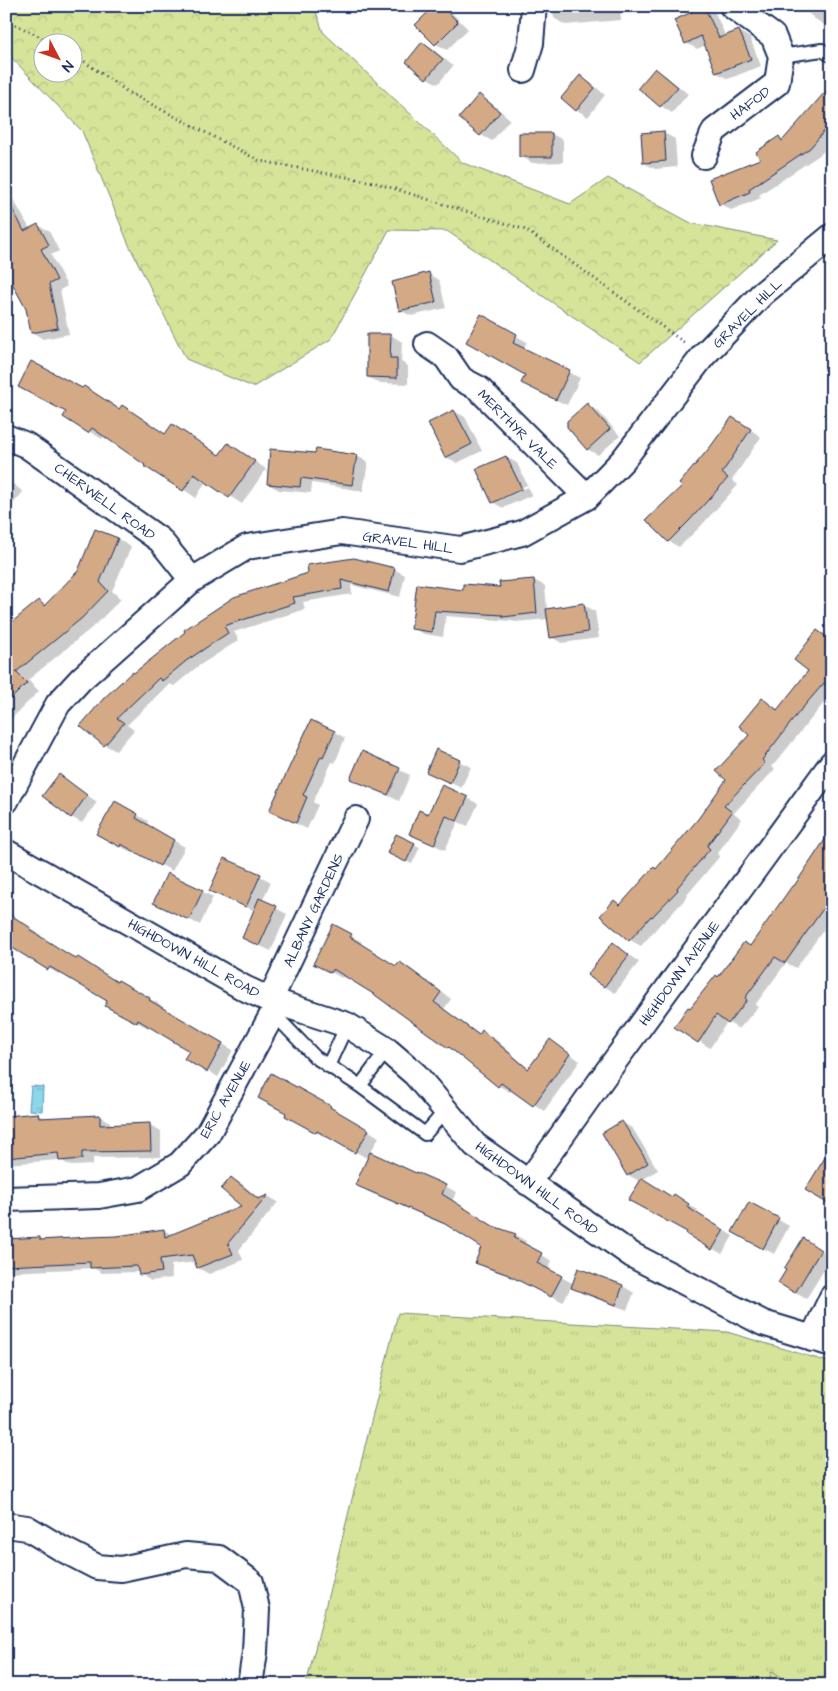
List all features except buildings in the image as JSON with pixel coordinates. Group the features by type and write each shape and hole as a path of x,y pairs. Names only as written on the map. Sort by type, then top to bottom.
{"street":[{"path":"523,70 530,43 534,6"},
{"path":"732,6 773,36 781,56"},
{"name":"HAFOD","path":"704,156 714,132 778,83 781,56"},
{"name":"GRAVEL HILL","path":"6,800 58,704 81,679 192,580 247,547 342,532 460,549 522,533 587,497 623,460 703,356 762,294 832,236"},
{"name":"MERTHYR VALE","path":"427,344 446,357 461,379 478,388 587,497"},
{"name":"CHERWELL ROAD","path":"6,437 26,445 160,540 192,580"},
{"name":"HIGHDOWN AVENUE","path":"528,1183 832,763"},
{"name":"ALBANY GARDENS","path":"274,1005 356,819"},
{"name":"HIGHDOWN HILL ROAD","path":"6,852 274,1005 347,1025 387,1050 415,1074 475,1145 632,1255 763,1323 822,1342"},
{"name":"ERIC AVENUE","path":"6,1199 99,1196 138,1189 180,1164 208,1133 274,1005"},
{"path":"822,1342 832,1297"},
{"path":"6,1525 27,1528 97,1568 121,1569 186,1555 219,1558 251,1582 257,1609 255,1652 250,1685"}],"lane":[{"path":"781,56 822,50 832,56"},
{"path":"274,1005 315,1057 360,1086 425,1134 446,1110"},
{"path":"328,1066 347,1025"},
{"path":"360,1086 387,1050"}],"path":[{"path":"6,20 32,33"},
{"path":"82,60 128,92 260,160 373,182 526,230 703,356"}],"green space":[{"path":"6,6 314,6 323,32 463,163 570,204 608,178 691,223 777,240 640,362 447,231 389,230 331,339 253,387 186,359 129,245 82,131 35,82 82,82 82,32 32,32 32,79 6,52"},
{"path":"398,1313 727,1332 832,1363 832,1685 306,1685"},
{"path":"772,1671 794,1685 767,1685"}],"water":[{"path":"31,1086 43,1087 42,1111 29,1110"}]}
